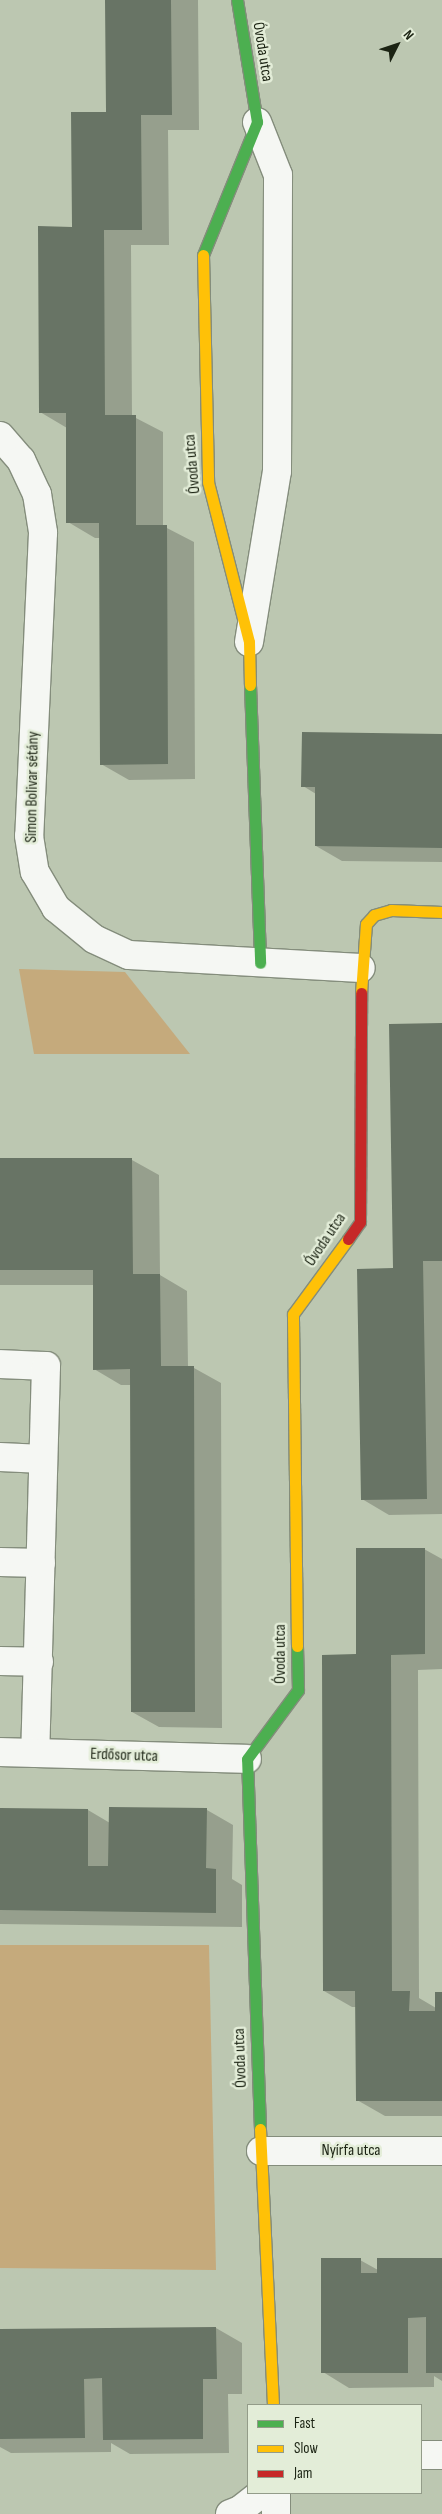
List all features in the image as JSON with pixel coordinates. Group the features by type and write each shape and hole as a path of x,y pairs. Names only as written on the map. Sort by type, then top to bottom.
{"street":[{"name":"Óvoda utca","path":"237,0 257,122 203,252 208,482 249,642 260,963"},
{"path":"249,642 277,471 278,175 257,122"},
{"name":"Simon Bolivar sétány","path":"0,436 21,460 37,494 43,533 29,836 35,872 56,908 94,939 129,955 361,968"},
{"path":"361,968 366,924 374,915 392,910 442,912"},
{"name":"Óvoda utca","path":"272,2404 247,1760 298,1690 294,1314 360,1222 361,968"},
{"path":"0,1364 46,1366 35,1753"},
{"path":"0,1457 43,1459"},
{"path":"0,1562 41,1564"},
{"path":"0,1661 39,1662"},
{"name":"Erdősor utca","path":"0,1752 247,1760"},
{"name":"Nyírfa utca","path":"261,2150 442,2151"},
{"path":"422,2454 442,2455"},
{"path":"230,2514 240,2510 261,2494"},
{"path":"276,2494 276,2514"}],"shaded area":[{"path":"19,969 125,972 190,1054 34,1054"},
{"path":"0,1945 209,1945 216,2270 0,2268"}],"building":[{"path":"105,0 171,0 172,115 141,115 142,230 104,230 105,415 136,415 136,525 167,525 168,764 100,765 99,523 66,523 66,413 39,413 38,226 72,227 71,112 106,112"},
{"path":"302,732 442,734 442,848 315,846 315,787 301,787"},
{"path":"442,1023 442,1261 423,1261 427,1499 361,1500 357,1269 393,1268 389,1024"},
{"path":"0,1158 132,1158 133,1274 160,1274 161,1366 194,1366 195,1712 131,1712 130,1369 93,1370 93,1270 0,1270"},
{"path":"356,1548 425,1548 425,1654 391,1655 392,1991 410,1991 409,2011 435,2011 435,1992 442,1992 442,2101 356,2101 355,1991 323,1991 322,1655 356,1654"},
{"path":"109,1807 207,1808 206,1868 216,1869 216,1913 0,1910 0,1808 88,1809 88,1866 108,1866"},
{"path":"321,2258 361,2258 361,2273 377,2273 377,2258 442,2258 442,2373 426,2373 426,2317 408,2318 408,2373 321,2373"},
{"path":"216,2327 217,2379 203,2379 203,2439 103,2440 102,2378 84,2379 85,2438 0,2439 0,2329"}],"traffic: fast":[{"path":"203,255 257,122 237,0"},
{"path":"250,685 260,963"},
{"path":"260,2129 247,1759 298,1690 297,1646"}],"traffic: slow":[{"path":"203,255 208,482 249,642 250,685"},
{"path":"361,993 366,924 374,915 391,910 442,912"},
{"path":"297,1646 293,1314 348,1239"},
{"path":"260,2129 273,2404"}],"traffic: jam":[{"path":"348,1239 360,1222 361,993"}]}
